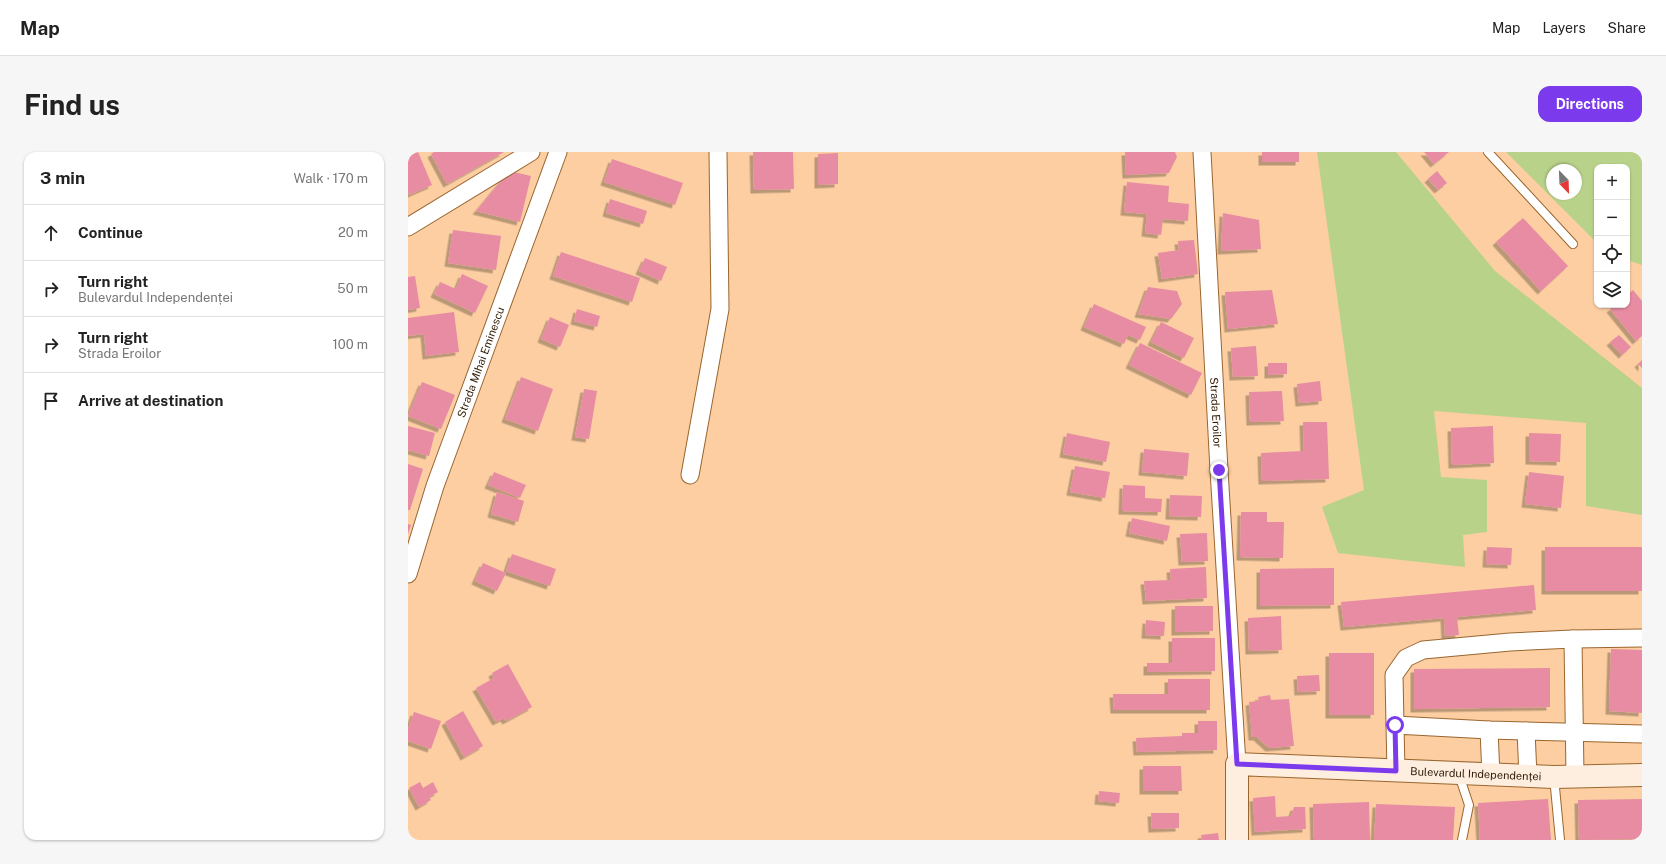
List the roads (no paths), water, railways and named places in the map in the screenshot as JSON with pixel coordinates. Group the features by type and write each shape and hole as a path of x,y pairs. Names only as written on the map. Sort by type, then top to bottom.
{"street":[{"path":"408,228 531,152"},
{"name":"Strada Mihai Eminescu","path":"408,574 436,486 558,152"},
{"path":"690,475 720,309 718,152"},
{"name":"Strada Eroilor","path":"1202,152 1218,462 1237,764 1237,840"},
{"path":"1396,771 1394,675 1406,658 1423,650 1573,638 1642,638"},
{"path":"1573,638 1575,776"},
{"path":"1395,725 1489,730 1642,734"},
{"path":"1489,730 1491,774"},
{"path":"1526,731 1528,776"},
{"name":"Bulevardul Independenței","path":"1237,764 1554,777 1642,775"}],"lane":[{"path":"1488,152 1573,244"},
{"path":"1459,773 1468,805 1462,840"},
{"path":"1554,777 1560,840"}]}
